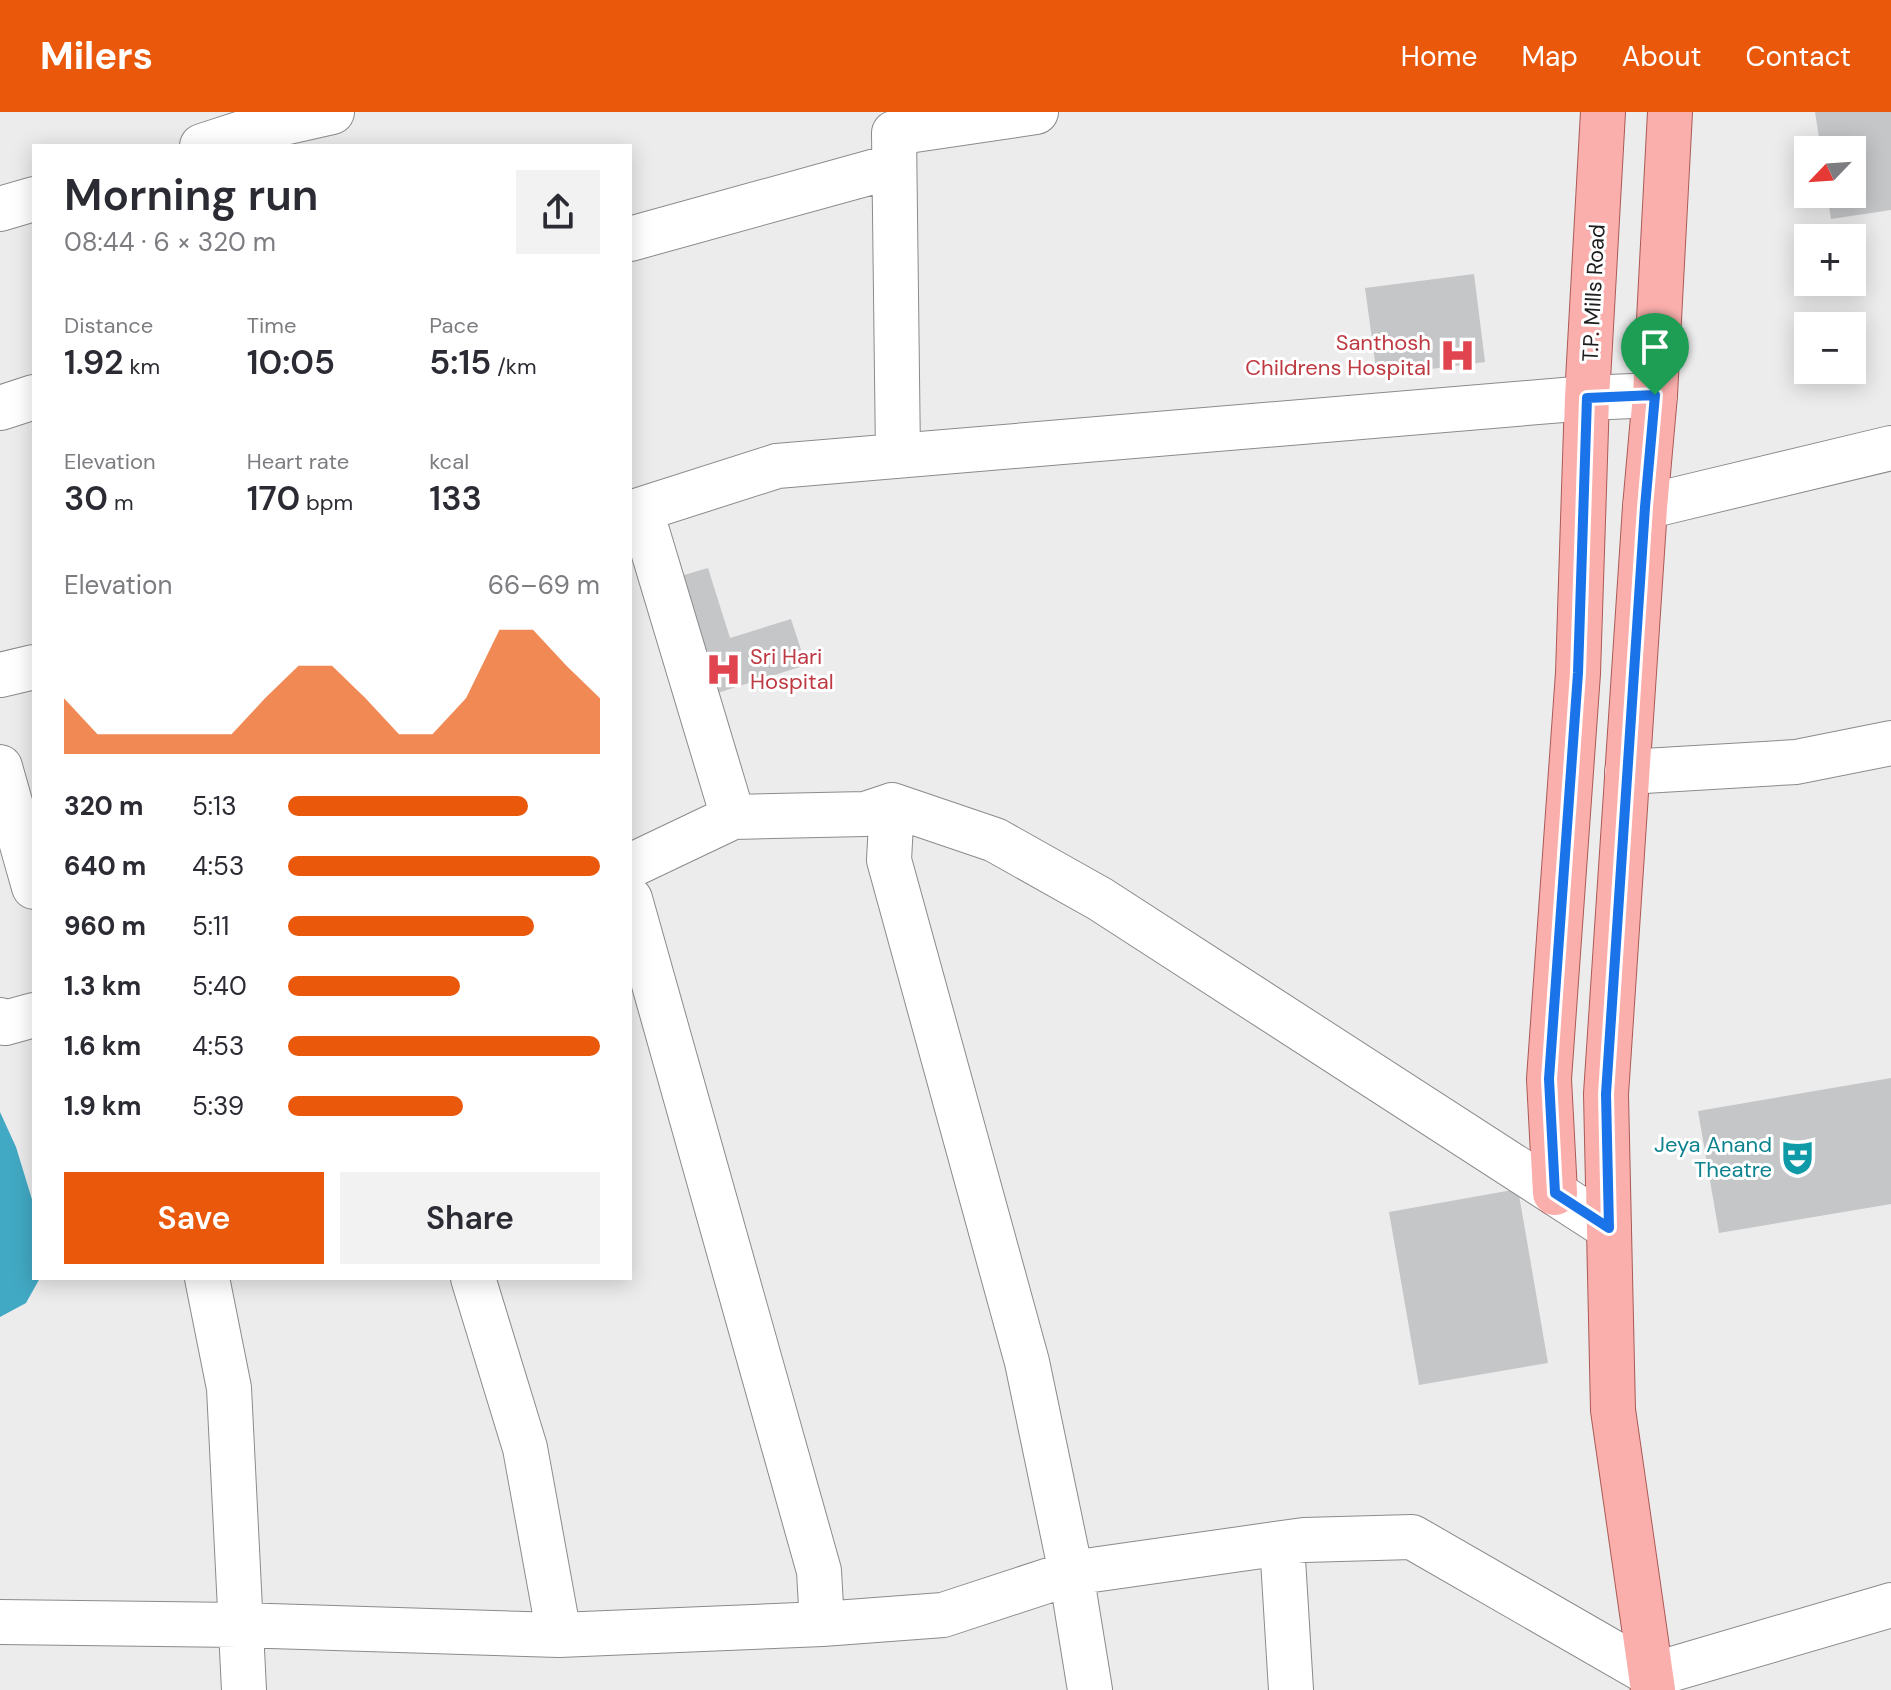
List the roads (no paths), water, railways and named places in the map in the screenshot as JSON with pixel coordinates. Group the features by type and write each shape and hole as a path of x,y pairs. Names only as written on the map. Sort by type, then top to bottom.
{"main road":[{"name":"T.P. Mills Road","path":"1555,1193 1549,1079 1578,673 1587,398 1603,112"},
{"path":"1652,1682 1613,1410 1606,1094 1655,395 1670,112"}],"street":[{"path":"208,144 248,131 332,112"},
{"path":"898,456 894,133 1036,112"},
{"path":"632,238 894,166"},
{"path":"0,209 32,200"},
{"path":"733,817 635,512 777,466 1587,398 1655,395"},
{"path":"0,408 32,398"},
{"path":"1645,507 1891,448"},
{"path":"0,675 32,667"},
{"path":"1627,772 1796,762 1891,743"},
{"path":"0,767 32,880"},
{"path":"892,805 889,860 1027,1362 1071,1573 1090,1690"},
{"path":"632,865 733,817 865,814 892,805 995,840 1100,899 1609,1228"},
{"path":"632,906 819,1571 822,1624"},
{"path":"0,1020 5,1023 32,1016"},
{"path":"207,1280 229,1388 244,1690"},
{"path":"474,1280 525,1448 559,1635"},
{"path":"0,1622 239,1625 559,1635 822,1624 943,1615 1071,1573 1282,1543 1412,1537 1652,1682 1891,1605"},
{"path":"1282,1543 1291,1690"}],"water":[{"path":"0,1112 16,1147 32,1199 32,1280 39,1280 26,1303 0,1317"}],"place":[{"name":"Santhosh Childrens Hospital","path":"1457,355"},
{"name":"Sri Hari Hospital","path":"724,669"},
{"name":"Jeya Anand Theatre","path":"1798,1157"}]}
